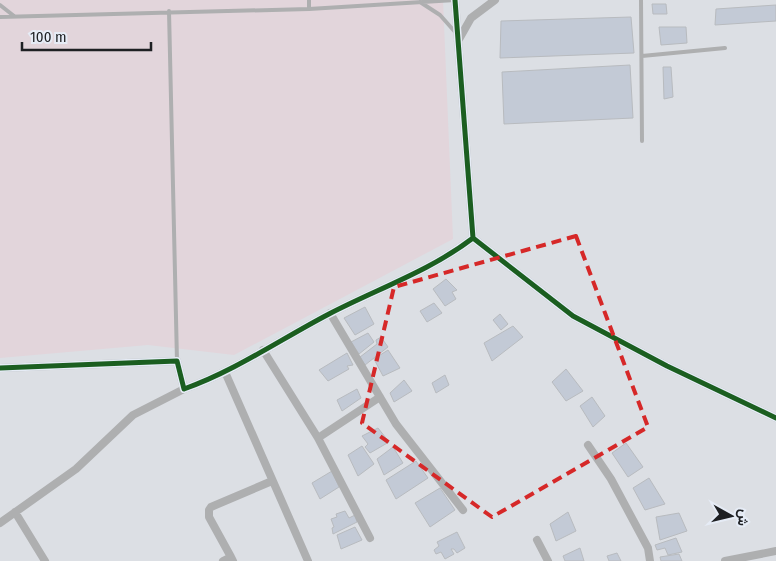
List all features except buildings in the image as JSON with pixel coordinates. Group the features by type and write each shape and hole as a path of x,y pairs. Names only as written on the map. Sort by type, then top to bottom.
{"street":[{"path":"455,0 473,238 573,316 667,366 776,418"},
{"path":"458,38 471,18 495,0"},
{"path":"0,523 76,469 133,415 225,372 330,313 445,258 473,238"},
{"path":"330,313 396,424 462,510"},
{"path":"263,350 318,438 370,538"},
{"path":"0,368 178,361 184,390"},
{"path":"225,372 308,561"},
{"path":"318,438 380,398"},
{"path":"588,444 611,479 648,548 650,561"},
{"path":"223,561 232,559 209,517 209,510 211,507 272,481"},
{"path":"15,512 45,561"},
{"path":"537,540 548,561"},
{"path":"725,561 776,551"}],"lane":[{"path":"309,0 309,9"},
{"path":"0,17 169,11 309,9 455,0"},
{"path":"642,0 642,141"},
{"path":"418,1 440,15 458,38"},
{"path":"0,5 14,16"},
{"path":"169,11 178,361"},
{"path":"642,56 725,48"}],"highlighted area":[{"path":"576,236 648,427 492,517 362,423 394,287"}],"shaded area":[{"path":"0,0 443,0 453,239 234,355 148,345 0,358"}],"cycle path":[{"path":"455,0 473,238"},
{"path":"473,238 573,316 667,366 776,418"},
{"path":"0,368 177,361 184,389 221,373 329,314 421,270 473,238"}]}
